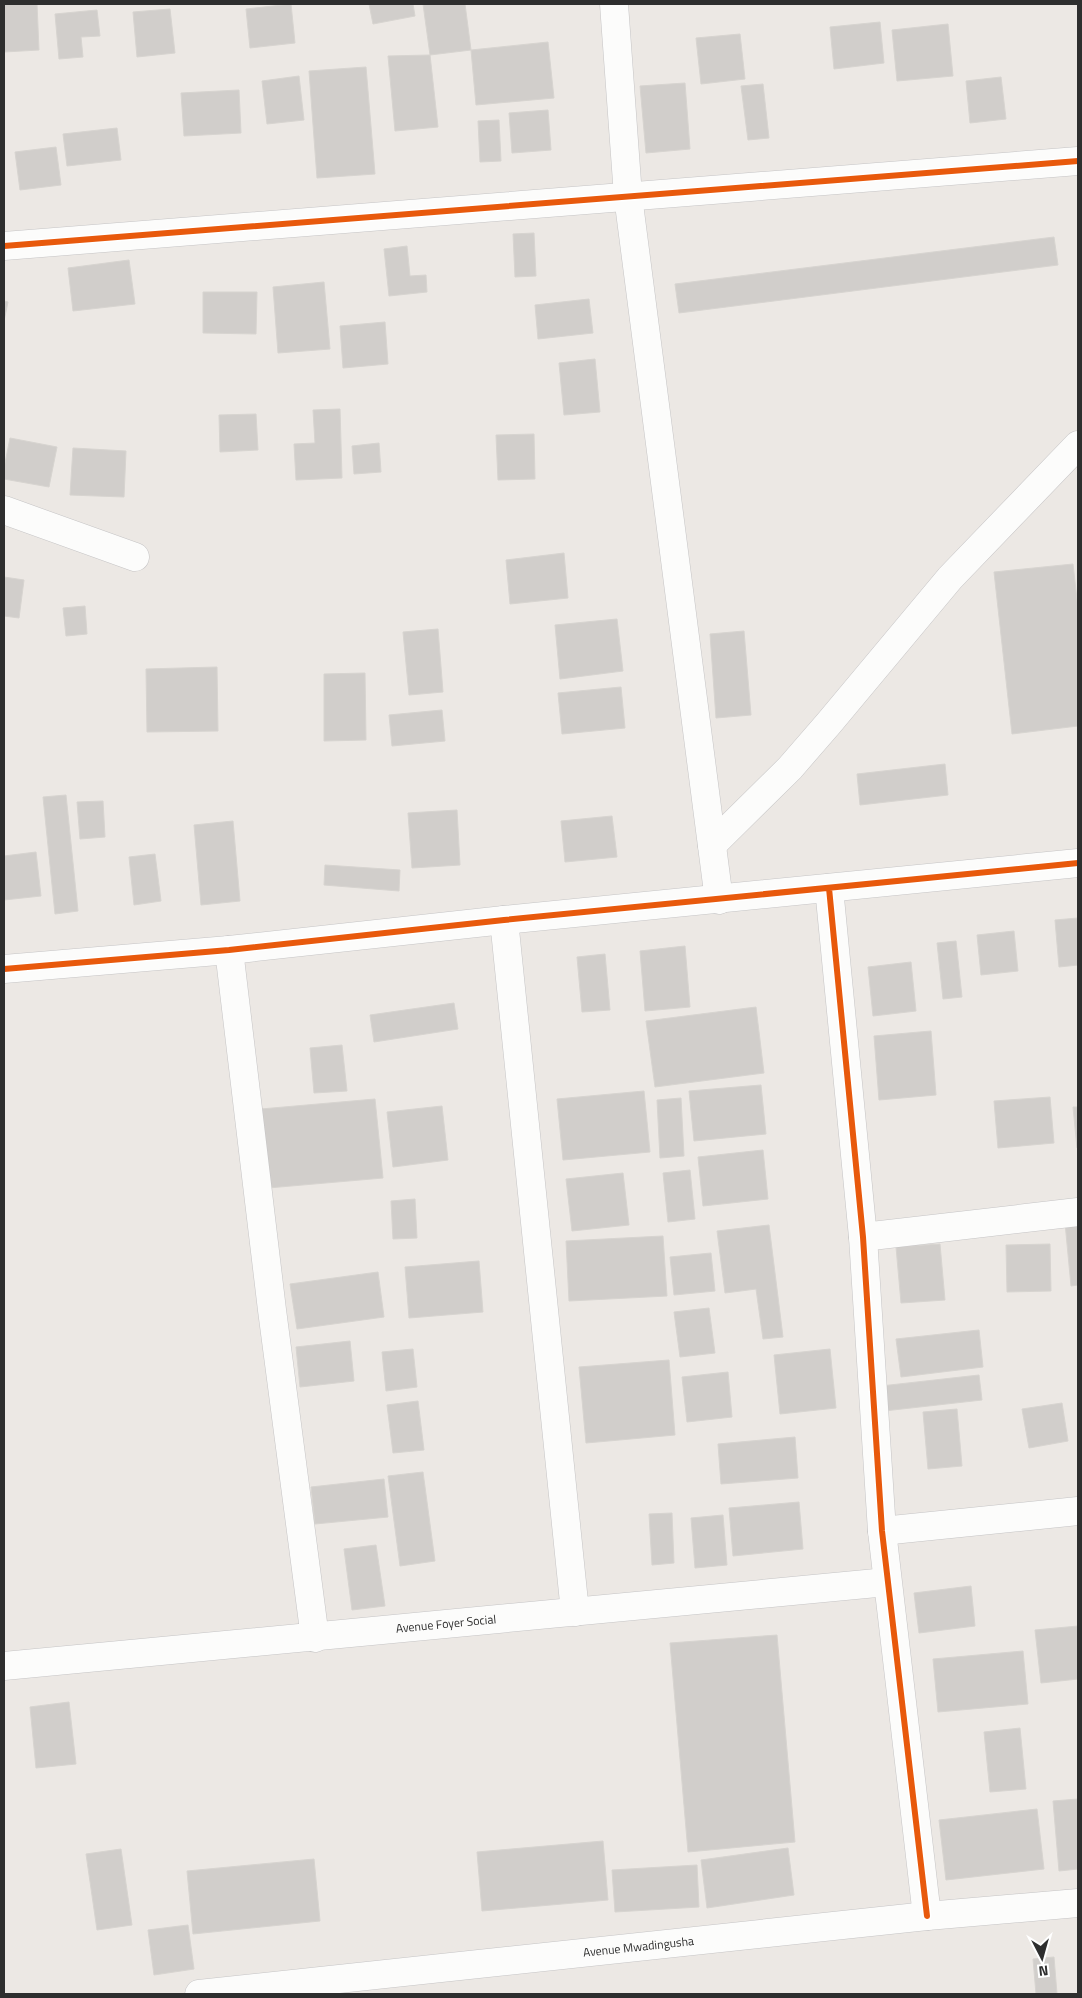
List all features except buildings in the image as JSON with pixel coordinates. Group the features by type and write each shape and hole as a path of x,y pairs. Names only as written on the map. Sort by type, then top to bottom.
{"street":[{"path":"614,4 628,196 719,900"},
{"path":"4,246 1078,161"},
{"path":"712,845 790,768 950,578 1078,445"},
{"path":"4,510 134,557"},
{"path":"4,969 230,950 504,920 1078,863"},
{"path":"829,888 863,1237 882,1531 927,1916"},
{"path":"504,920 575,1612"},
{"path":"230,950 272,1310 315,1638"},
{"path":"863,1237 1078,1212"},
{"path":"882,1531 1078,1511"},
{"name":"Avenue Foyer Social","path":"4,1666 315,1638 887,1582"},
{"name":"Avenue Mwadingusha","path":"199,1994 927,1916 1078,1903"}],"cycle path":[{"path":"4,246 1078,161"},
{"path":"4,969 229,950 504,920 1078,863"},
{"path":"829,888 863,1237 882,1531 927,1916"}]}
